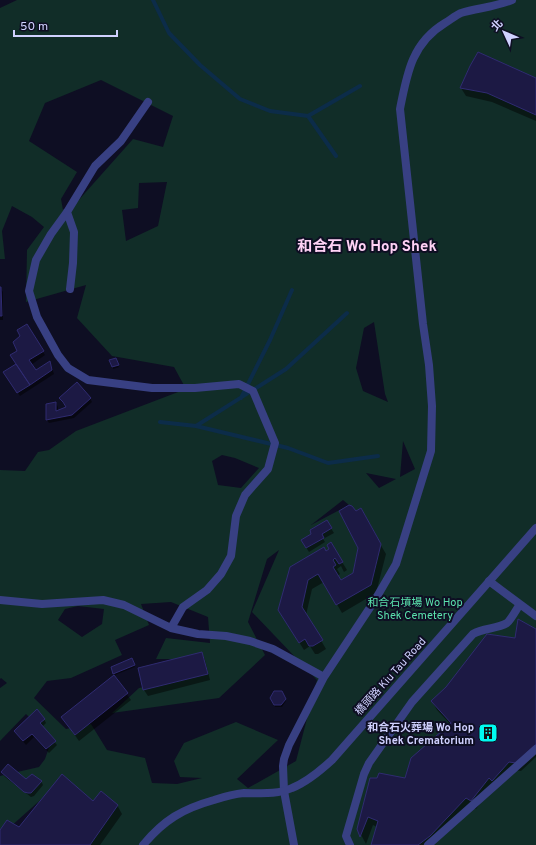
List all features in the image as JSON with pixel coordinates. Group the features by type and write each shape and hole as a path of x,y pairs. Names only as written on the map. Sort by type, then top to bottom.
{"street":[{"path":"294,845 284,791 282,766 284,758 289,745 324,676 375,600 396,564 431,451 432,406 429,365 423,324 400,109 406,79 415,54 427,36 440,26 460,14 512,0"},
{"path":"148,102 121,141 95,166 67,212 51,234 36,260 29,290 37,318 58,355 68,368 88,380 152,388 195,388 239,384 253,391 275,443 268,469 245,495 236,516 231,556 221,574 207,590 183,607 171,628"},
{"path":"67,212 74,232 70,289"},
{"name":"橋頭路 Kiu Tau Road","path":"142,845 156,830 180,812 226,796 270,793 292,789 320,772 536,528"},
{"path":"489,581 536,616"},
{"path":"0,600 42,604 103,600 124,605 171,628 198,634 226,636 250,641 273,649 324,676"},
{"path":"350,845 346,836 364,774 369,763 412,702 473,634 478,631 505,624 520,604"},
{"path":"428,845 536,749"}],"green space":[{"name":"和合石墳場 Wo Hop Shek Cemetery","path":"17,0 536,0 536,845 74,845 46,795 0,836 0,776 39,767 45,759 52,739 26,714 0,741 0,688 7,683 1,678 0,679 0,470 25,471 38,452 49,450 76,431 186,389 174,367 112,356 77,318 86,285 26,302 27,250 44,227 32,217 12,206 2,231 5,259 0,259 0,8","holes":["101,80 173,116 163,147 133,139 77,202 63,210 61,199 77,172 29,141 45,103","167,182 158,226 126,241 122,210 138,208 139,183","374,322 385,394 388,402 363,391 356,368 364,328","403,441 415,469 400,477","222,455 235,458 259,468 241,488 218,485 212,461","366,473 396,479 379,488","343,500 349,505 311,525","279,550 252,612 317,680 296,761 248,788 237,779 278,740 236,722 184,743 174,761 180,777 202,778 177,784 152,783 145,758 107,750 91,724 66,729 34,698 47,681 71,678 122,655 115,640 149,625 141,604 171,602 208,617 210,643 166,638 156,659 198,659 186,678 139,688 112,713 219,698 265,655 248,622 267,559","78,606 104,609 102,624 82,637 58,620 65,609"]}],"building":[{"path":"478,52 536,78 536,115 487,93 460,88"},
{"path":"1,287 2,316 0,316"},
{"path":"27,324 44,351 29,360 36,370 50,361 52,370 30,385 10,355 17,351 13,342 20,336 17,330"},
{"path":"116,358 119,365 112,367 109,360"},
{"path":"16,364 30,385 17,393 3,372"},
{"path":"77,382 91,398 72,415 46,420 46,404 56,402 56,411 66,407 59,398"},
{"path":"349,505 356,511 361,508 381,544 371,585 336,605 318,574 308,580 302,607 323,640 313,646 309,646 305,639 299,643 278,610 290,567 324,547 326,551 329,549 327,545 331,542 343,562 339,564 335,558 333,560 336,565 333,567 341,580 353,573 358,548 339,511"},
{"path":"327,520 332,528 322,534 324,538 306,548 301,540 311,534 310,530"},
{"name":"和合石火葬場 Wo Hop Shek Crematorium","path":"518,619 536,629 536,744 516,763 509,762 492,781 489,778 471,801 466,798 430,836 418,845 371,845 378,821 368,817 360,837 357,829 370,778 377,778 379,773 405,778 411,758 451,723 431,701 446,687 487,634 515,638"},
{"path":"202,652 208,674 143,690 138,668"},
{"path":"132,658 135,665 113,674 111,667"},
{"path":"114,675 128,693 75,735 61,717"},
{"path":"274,691 282,691 286,699 281,705 274,705 270,698"},
{"path":"37,709 45,719 40,723 56,741 46,749 32,734 23,741 14,731"},
{"path":"8,764 26,779 32,774 42,781 31,793 24,792 1,772"},
{"path":"62,774 93,801 101,791 118,805 90,845 0,845 0,830 7,820 19,827"}],"waterway":[{"path":"153,0 169,33 200,65 240,99 270,111 308,116 336,156"},
{"path":"308,116 360,86"},
{"path":"241,398 270,340 292,290"},
{"path":"196,426 286,369 347,313"},
{"path":"160,422 196,426 288,448 328,463 378,456"}],"place":[{"name":"和合石火葬場 Wo Hop Shek Crematorium","path":"488,733"}],"district":[{"name":"和合石 Wo Hop Shek","path":"367,246"}]}
